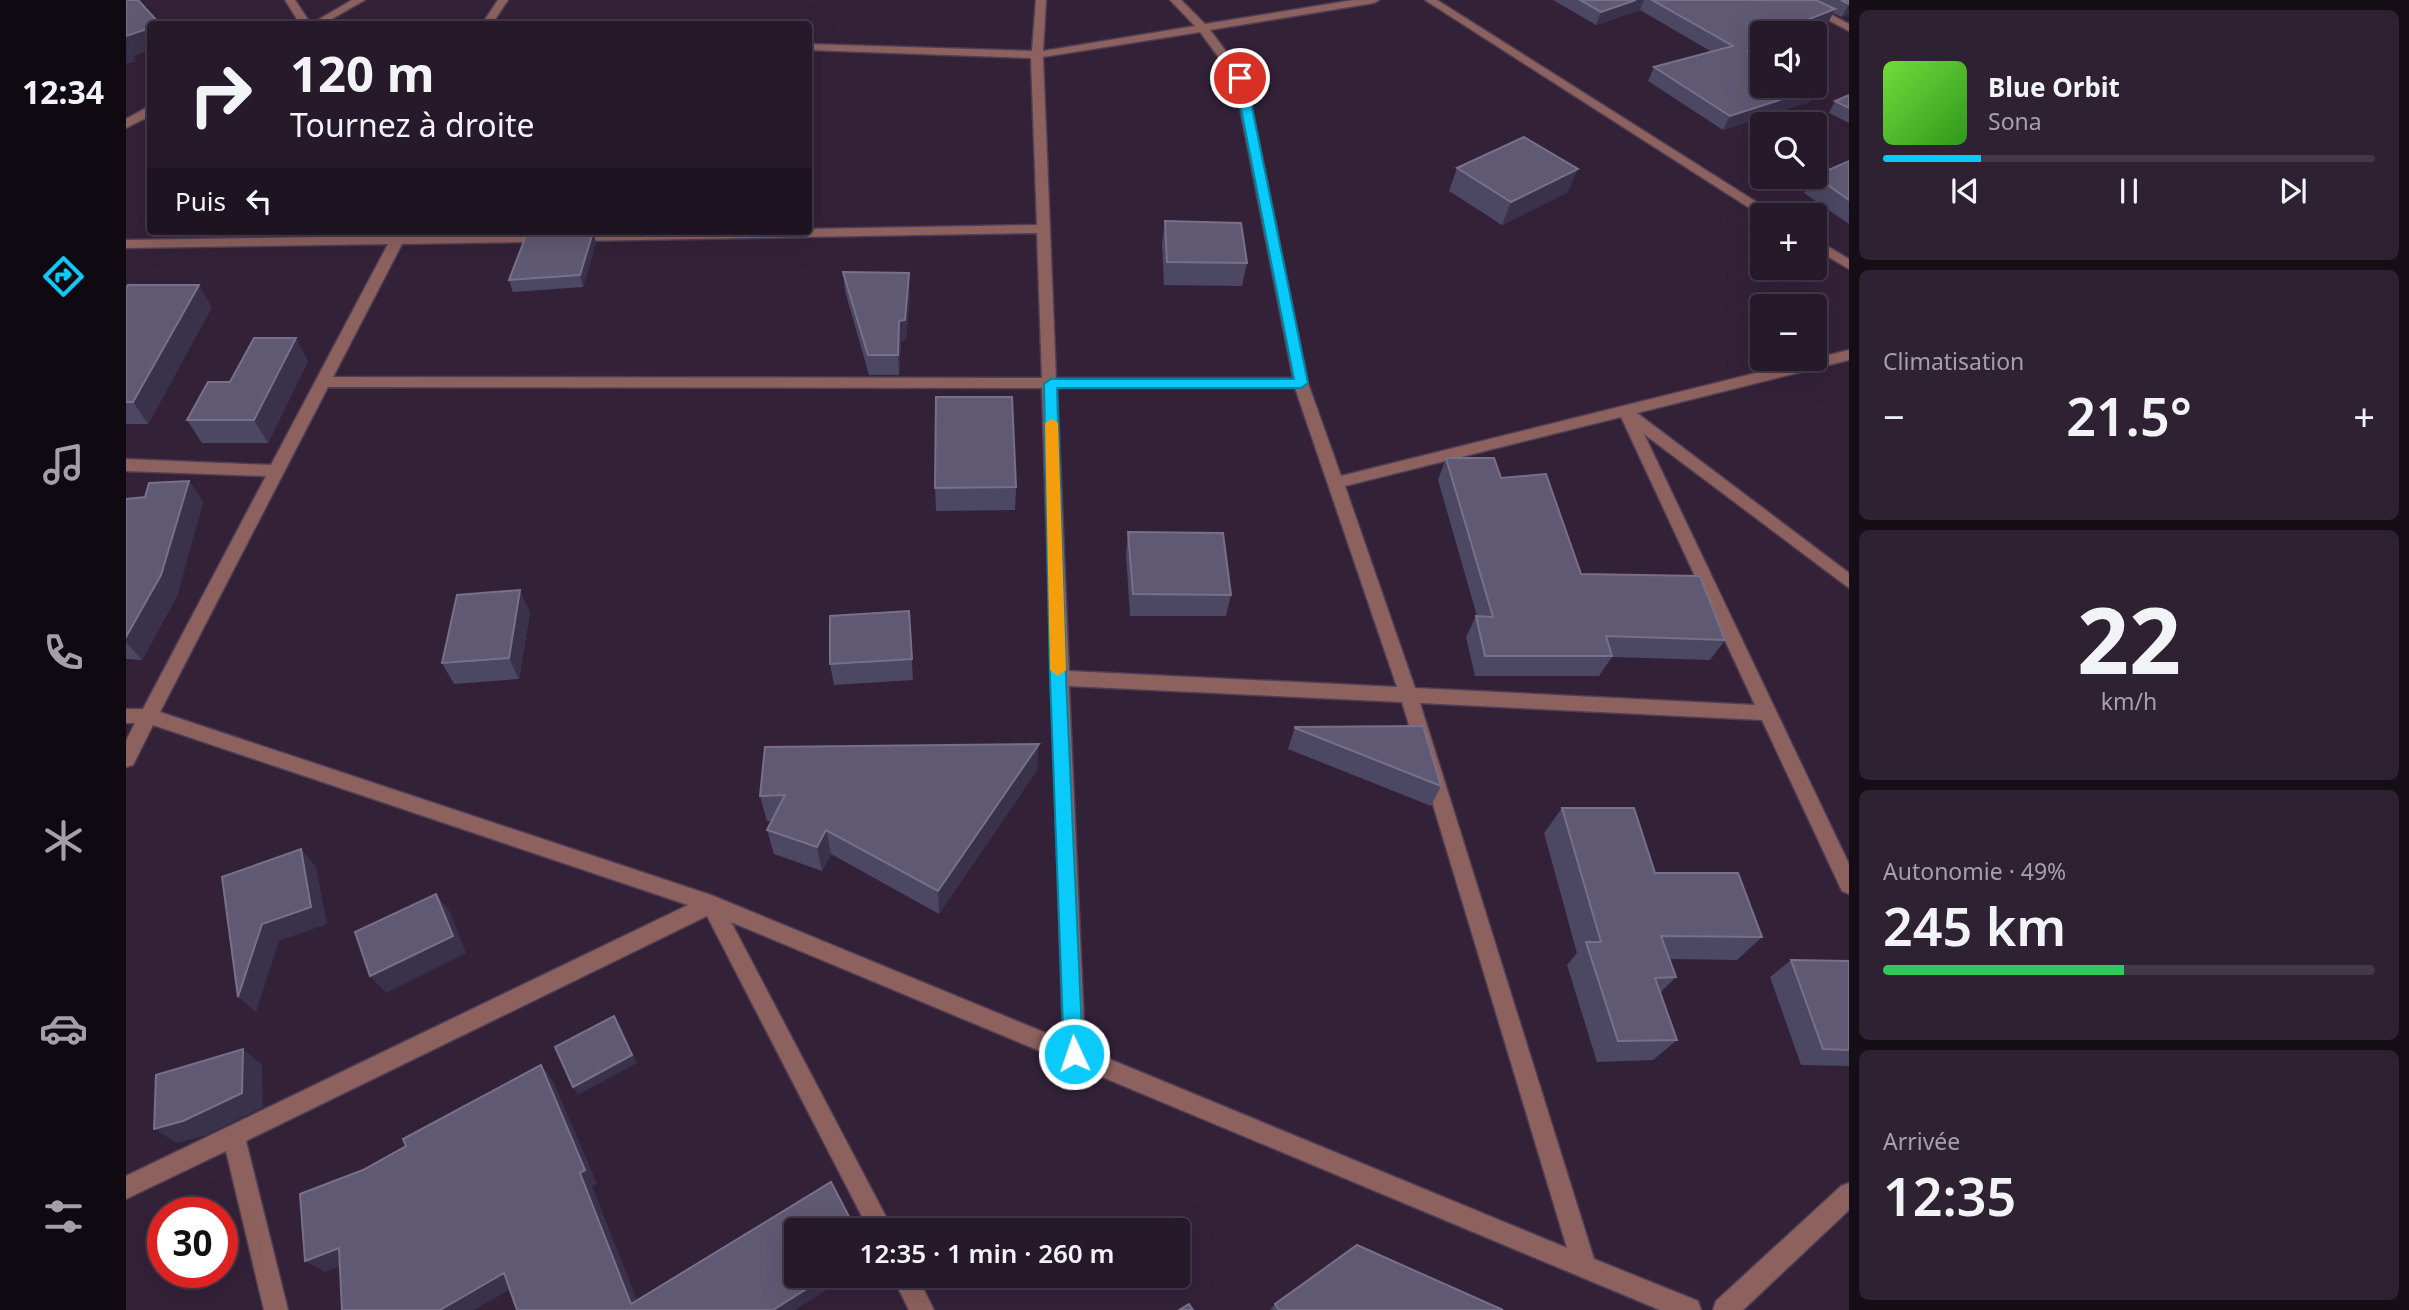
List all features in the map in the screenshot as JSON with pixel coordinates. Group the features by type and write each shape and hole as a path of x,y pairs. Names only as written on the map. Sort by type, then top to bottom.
{"street":[{"path":"290,0 303,21"},
{"path":"322,21 360,0"},
{"path":"489,21 503,0"},
{"path":"1041,0 1037,55 1074,1054"},
{"path":"1175,0 1202,27 1240,78 1301,383 1409,696 1585,1267"},
{"path":"812,47 1037,55 1374,0"},
{"path":"1430,0 1751,203"},
{"path":"1795,0 1849,28"},
{"path":"126,124 147,113"},
{"path":"812,232 1044,229"},
{"path":"126,244 492,235"},
{"path":"126,759 400,236"},
{"path":"1827,251 1849,265"},
{"path":"1335,483 1849,355"},
{"path":"324,382 1301,383"},
{"path":"1626,412 1849,582"},
{"path":"1626,412 1849,885"},
{"path":"126,465 276,471"},
{"path":"1058,678 1766,713"},
{"path":"126,716 149,716 711,904 1689,1310"},
{"path":"126,1188 711,904"},
{"path":"711,904 875,1218"},
{"path":"233,1134 276,1310"},
{"path":"1725,1310 1849,1194"},
{"path":"910,1288 922,1310"}],"building":[{"path":"126,0 138,0 157,21 147,21 147,29 126,36"},
{"path":"1580,0 1636,0 1601,12"},
{"path":"1652,0 1816,0 1835,9 1804,21 1750,21 1750,98 1786,98 1730,116 1654,67 1733,46"},
{"path":"1849,95 1849,108 1835,101"},
{"path":"1524,137 1578,169 1511,202 1457,168"},
{"path":"1849,161 1849,200 1827,184 1827,171"},
{"path":"1165,221 1241,223 1247,263 1167,262"},
{"path":"526,235 592,235 580,275 509,280"},
{"path":"843,272 909,273 905,320 899,321 898,355 868,355"},
{"path":"128,285 199,285 133,402 126,402"},
{"path":"254,338 296,338 254,420 187,420 208,382 230,382"},
{"path":"936,397 1012,397 1016,487 935,488"},
{"path":"1446,458 1494,458 1501,478 1546,474 1581,574 1700,576 1725,640 1606,636 1612,656 1485,656 1476,616 1493,617"},
{"path":"189,481 161,575 126,637 126,499 145,497 149,483"},
{"path":"1128,532 1223,533 1231,595 1133,594"},
{"path":"520,590 509,658 442,663 457,595"},
{"path":"909,611 912,659 830,664 830,616"},
{"path":"1423,726 1441,786 1295,728 1295,727"},
{"path":"1039,744 938,891 826,830 817,847 767,830 785,795 760,796 765,747"},
{"path":"1562,808 1634,808 1655,873 1738,873 1762,937 1661,936 1676,977 1655,978 1677,1040 1618,1041 1586,942 1601,942"},
{"path":"301,849 311,907 262,924 238,997 222,877"},
{"path":"436,894 453,936 370,976 355,932"},
{"path":"1791,960 1849,961 1849,1050 1823,1049"},
{"path":"614,1016 632,1055 573,1087 555,1047"},
{"path":"243,1049 242,1093 183,1121 154,1129 156,1075"},
{"path":"541,1065 585,1170 580,1173 631,1304 831,1182 850,1218 784,1218 784,1288 808,1288 773,1310 517,1310 504,1273 440,1310 342,1310 339,1248 305,1261 300,1194 363,1170 406,1146 403,1139"},
{"path":"1357,1245 1503,1310 1279,1310 1275,1304"},
{"path":"1189,1304 1193,1310 1179,1310"}],"slow traffic":[{"path":"1052,423 1058,670"}],"route":[{"path":"1074,1054 1058,678 1051,384 1301,383 1240,78"}]}
